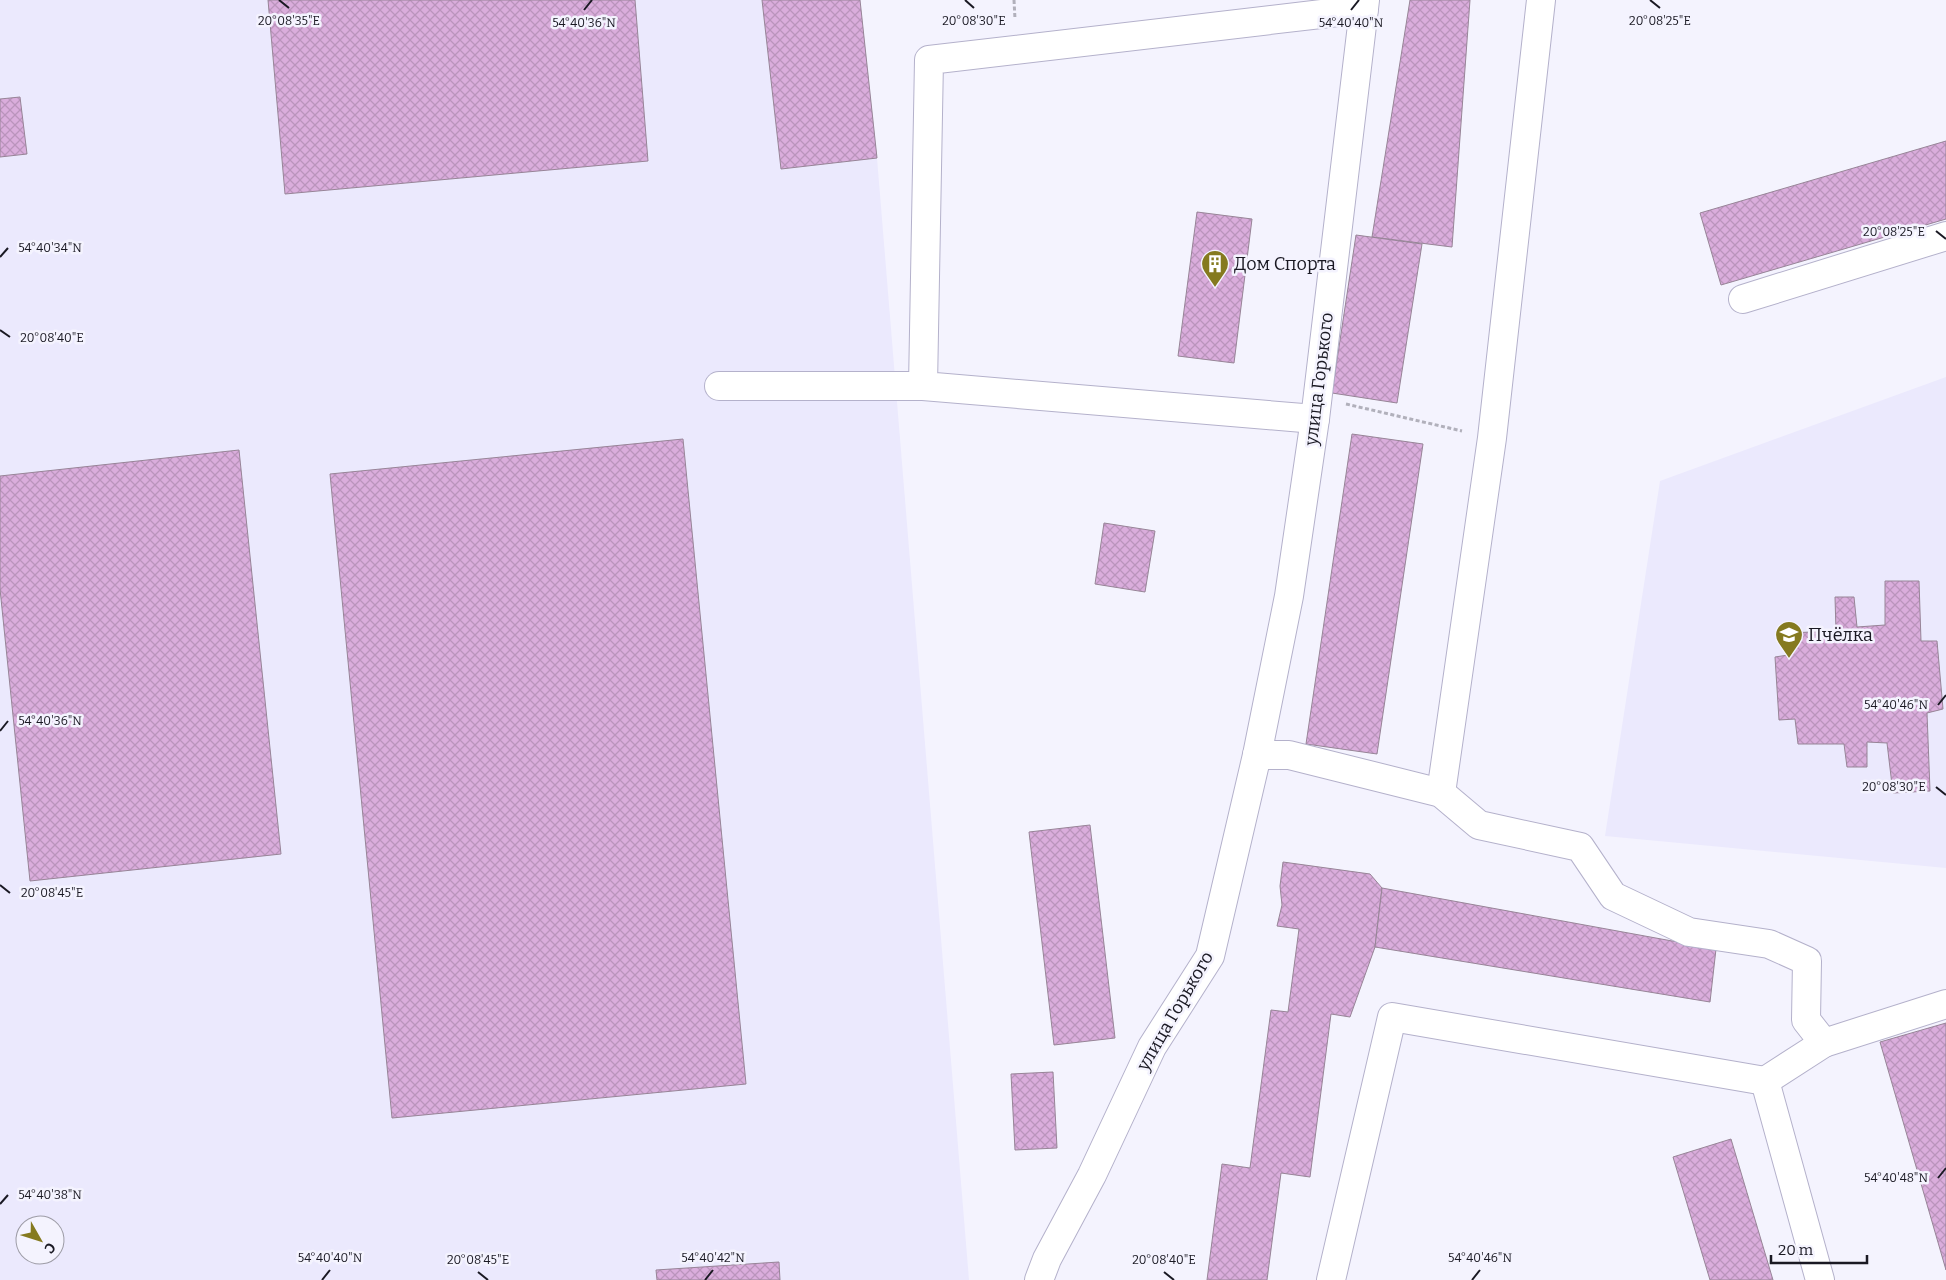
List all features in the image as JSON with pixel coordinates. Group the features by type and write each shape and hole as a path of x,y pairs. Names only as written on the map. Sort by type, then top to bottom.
{"street":[{"path":"1441,793 1492,438 1541,0"},
{"path":"923,386 929,60 1129,26 1365,4"},
{"name":"улица Горького","path":"1039,1280 1047,1260 1092,1175 1152,1047 1210,956 1257,755 1289,596 1315,419 1365,4"},
{"path":"1743,299 1946,236"},
{"path":"719,386 923,386 1315,419"},
{"path":"1257,755 1289,755 1441,793 1480,825 1580,847 1613,896 1689,932 1769,944 1807,961 1806,1020 1824,1043"},
{"path":"1331,1280 1392,1017 1765,1081 1824,1043 1946,1004"},
{"path":"1765,1081 1820,1280"}],"path":[{"path":"1344,404 1492,438"}],"shaded area":[{"path":"0,0 860,0 877,158 969,1280 0,1280"},
{"name":"Пчёлка","path":"1946,377 1946,868 1605,836 1660,481"}],"building":[{"path":"268,0 635,0 648,161 285,194"},
{"path":"762,0 860,0 877,158 781,169"},
{"path":"1410,0 1470,0 1452,247 1372,237"},
{"path":"20,97 27,154 0,157 0,99"},
{"path":"1946,141 1946,219 1721,285 1700,213"},
{"name":"Дом Спорта","path":"1197,212 1252,219 1234,363 1178,356"},
{"path":"1356,235 1422,244 1397,403 1332,393"},
{"path":"1352,434 1423,444 1377,754 1306,744"},
{"path":"683,439 746,1084 392,1118 330,474"},
{"path":"239,450 281,854 30,881 0,589 0,476"},
{"path":"1104,523 1155,531 1145,592 1095,584"},
{"path":"1885,581 1919,581 1921,641 1937,641 1943,709 1927,713 1930,791 1893,793 1887,743 1867,742 1867,767 1847,767 1844,744 1798,744 1795,719 1779,720 1775,657 1788,655 1788,633 1836,631 1835,597 1854,597 1857,627 1885,625"},
{"path":"1090,825 1115,1038 1054,1045 1029,832"},
{"path":"1283,862 1370,874 1382,888 1375,947 1350,1017 1331,1014 1310,1177 1281,1173 1267,1280 1207,1280 1222,1164 1250,1168 1271,1010 1288,1012 1299,929 1277,926 1282,905 1280,886"},
{"path":"1382,888 1716,949 1710,1002 1375,947"},
{"path":"1946,1023 1946,1270 1880,1042"},
{"path":"1053,1072 1057,1148 1015,1150 1011,1074"},
{"path":"1731,1139 1773,1280 1710,1280 1673,1157"},
{"path":"779,1262 780,1280 657,1280 656,1270"}],"place":[{"name":"Дом Спорта","path":"1215,288"},
{"name":"Пчёлка","path":"1789,659"}]}
